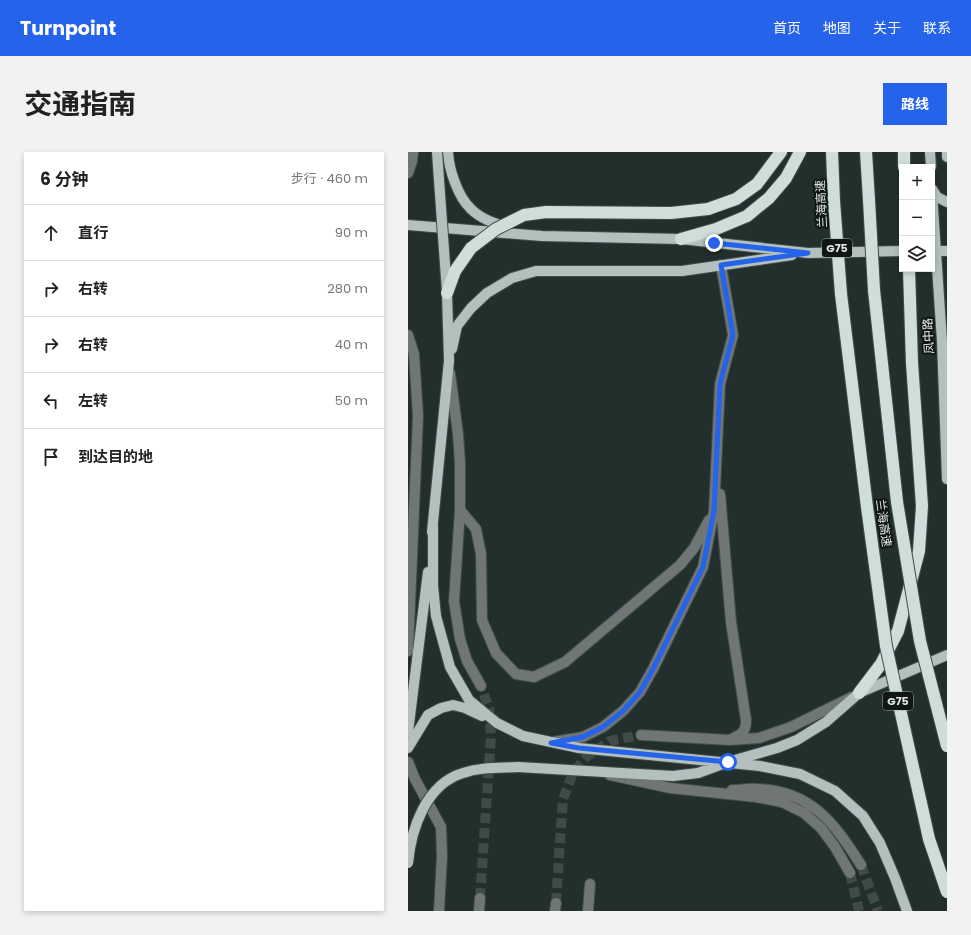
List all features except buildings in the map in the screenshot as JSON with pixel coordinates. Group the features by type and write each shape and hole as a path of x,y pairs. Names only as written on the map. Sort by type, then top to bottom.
{"highway":[{"path":"447,293 455,271 471,248 496,229 524,215 546,212 671,213 708,209 736,199 757,184 781,152"},
{"path":"681,239 716,229 747,216 769,198 786,178 800,152"},
{"name":"兰海高速","path":"832,152 841,294 867,507 886,646 928,839 947,892"},
{"name":"兰海高速","path":"866,152 874,290 897,502 920,641 947,746"},
{"path":"904,152 904,164"},
{"path":"859,693 881,664 898,631 919,551 922,506 912,363 909,272"}],"main road":[{"path":"408,732 433,526 448,361 447,293 437,152"},
{"path":"448,152 449,167 458,190 471,209 491,222 542,236"},
{"path":"930,152 931,164"},
{"path":"947,152 947,157"},
{"path":"935,194 937,197 947,202"},
{"name":"凤中路","path":"932,200 933,236"},
{"path":"408,225 542,236 681,239 808,253"},
{"path":"448,361 458,326 471,308 487,293 512,278 536,271 682,270 808,253 899,251"},
{"path":"935,251 947,251"},
{"name":"凤中路","path":"935,262 942,341 947,479"},
{"path":"433,526 433,586 436,616 450,667 469,700 497,723"},
{"path":"408,863 415,825 425,804 441,784 461,773 481,769 518,767 673,776 698,773 728,762 777,748 797,740 826,722 859,693 947,655"},
{"path":"408,748 428,715 441,708 453,705 465,708 523,736 551,743 579,748 728,762 760,766 800,774 835,791 863,816 880,843 907,911"}],"street":[{"path":"408,173 413,152"},
{"path":"551,743 583,737 603,727 623,711 640,692 653,669 703,567 714,511 720,384 733,335 721,265"},
{"path":"408,335 414,354 418,416 408,651"},
{"path":"448,361 458,434 460,463 460,510 454,601 460,638 467,661 481,686"},
{"path":"717,464 731,622 746,720 746,728 742,734 730,740"},
{"path":"460,510 476,529 481,554 482,620 496,653 516,674 534,676 565,662 680,565 694,548 714,511"},
{"path":"642,735 730,740 759,738 791,727 859,693"},
{"path":"408,762 415,779 441,827 442,856 439,911"},
{"path":"594,772 670,788 756,797 782,802 804,813 821,828 835,847 850,873"},
{"path":"700,792 757,788 785,792 808,802 828,819 845,840 861,865"},
{"path":"588,911 590,884"},
{"path":"479,911 480,898"}],"tunnel":[{"path":"480,898 491,736 489,709 481,686"},
{"path":"556,903 563,799 573,773 586,757 610,741 641,735"},
{"path":"861,865 878,911"},
{"path":"850,873 859,911"}],"route":[{"path":"714,243 808,253 721,265 733,335 720,384 714,511 703,567 653,669 640,692 623,711 603,727 583,737 551,743 579,748 728,762"}]}
